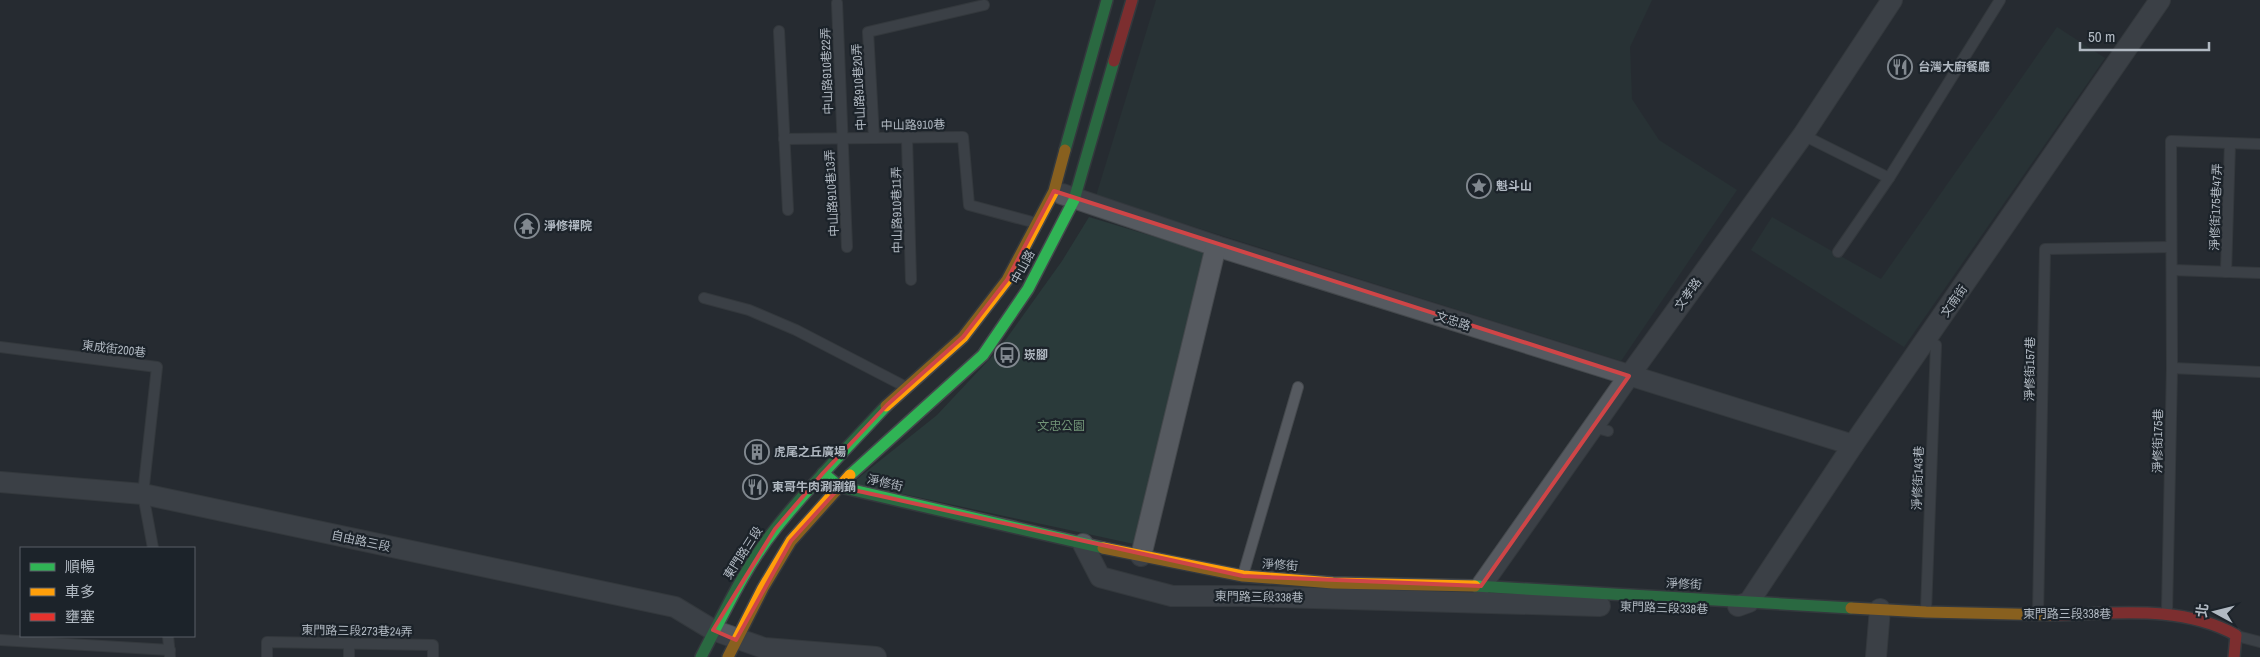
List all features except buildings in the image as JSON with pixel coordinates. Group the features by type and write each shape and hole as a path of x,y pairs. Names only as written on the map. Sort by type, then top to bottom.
{"main road":[{"name":"中山路","path":"840,487 916,398 1007,280 1054,191 1107,0"},
{"name":"中山路","path":"823,473 887,406 916,398 982,355 1028,289 1074,200 1132,0"},
{"name":"淨修街","path":"823,473 840,487 1083,544 1243,576 1333,583 1482,586 1749,602"},
{"name":"東門路三段","path":"701,657 738,584 775,529 823,473"},
{"path":"732,648 763,588 791,541 840,487"},
{"name":"東門路三段338巷","path":"1749,602 1926,612 2038,615 2167,613 2218,626 2236,635"},
{"path":"2234,657 2236,635"}],"street":[{"name":"文孝路","path":"1482,586 1601,429 1629,376 1803,135 1892,0"},
{"name":"文南街","path":"1749,602 1853,445 2160,0"},
{"name":"文忠路","path":"1054,191 1074,200 1216,246 1853,445"},
{"path":"1141,556 1216,246"},
{"name":"自由路三段","path":"0,482 142,494 675,607 714,630 732,648 764,648 876,657"},
{"name":"東門路三段338巷","path":"1083,544 1100,577 1172,596 1244,596 1730,610 1749,602"},
{"path":"1876,657 1880,609"}],"lane":[{"path":"1838,252 1889,178 2000,0"},
{"name":"中山路910巷22弄","path":"837,3 841,138"},
{"name":"中山路910巷20弄","path":"874,138 868,32 984,5"},
{"path":"779,31 788,210"},
{"path":"1803,135 1889,178"},
{"name":"中山路910巷","path":"784,139 963,137 969,205 1037,223"},
{"name":"中山路910巷13弄","path":"841,138 847,247"},
{"name":"中山路910巷11弄","path":"907,138 911,280"},
{"name":"淨修街175巷","path":"2167,613 2172,368 2171,141 2260,144"},
{"name":"淨修街175巷47弄","path":"2226,272 2230,143"},
{"name":"淨修街157巷","path":"2038,615 2045,249 2171,248"},
{"path":"2172,270 2260,274"},
{"path":"704,298 748,310 796,330 916,398"},
{"name":"淨修街143巷","path":"1926,612 1936,345"},
{"name":"東成街200巷","path":"0,347 157,367 142,494"},
{"path":"2172,368 2260,372"},
{"path":"1243,576 1298,387"},
{"path":"142,494 153,547"},
{"name":"東門路三段338巷","path":"2236,635 2260,642"},
{"path":"0,640 170,654 168,637"},
{"name":"東門路三段273巷24弄","path":"267,657 267,642 433,645 433,657"},
{"path":"349,657 350,643"}],"highlighted area":[{"path":"1054,191 1629,376 1481,586 1243,576 840,487 791,541 736,640 713,630 775,529 823,473 887,405 963,337 1007,280"}],"green space":[{"path":"1156,0 1652,0 1630,47 1632,99 1659,140 1737,190 1621,361 1096,196"},
{"path":"2057,27 2105,58 1904,347 1751,250 1772,217 1881,279"},
{"name":"文忠公園","path":"1089,217 1205,252 1134,544 852,483 937,415 999,349 1062,261"}],"traffic: fast":[{"path":"1065,150 1107,0"},
{"path":"850,475 983,355 1028,289 1074,200 1114,61"},
{"path":"701,657 754,558 776,528 802,496 886,406"},
{"path":"823,473 840,487 1103,548"},
{"path":"1475,586 1851,608"}],"traffic: slow":[{"path":"886,406 963,337 1007,280 1054,191 1065,150"},
{"path":"728,657 763,588 791,541 850,475"},
{"path":"1103,548 1243,576 1333,583 1475,586"},
{"path":"1851,608 2052,615"}],"traffic: jam":[{"path":"1114,61 1132,0"},
{"path":"2052,615 2146,613 2192,619 2215,625 2236,635 2234,657"}],"place":[{"name":"台灣大廚餐廳","path":"1900,67"},
{"name":"魁斗山","path":"1479,186"},
{"name":"淨修禪院","path":"527,226"},
{"name":"崁腳","path":"1007,355"},
{"name":"虎尾之丘廣場","path":"757,452"},
{"name":"東哥牛肉涮涮鍋","path":"755,487"}]}
